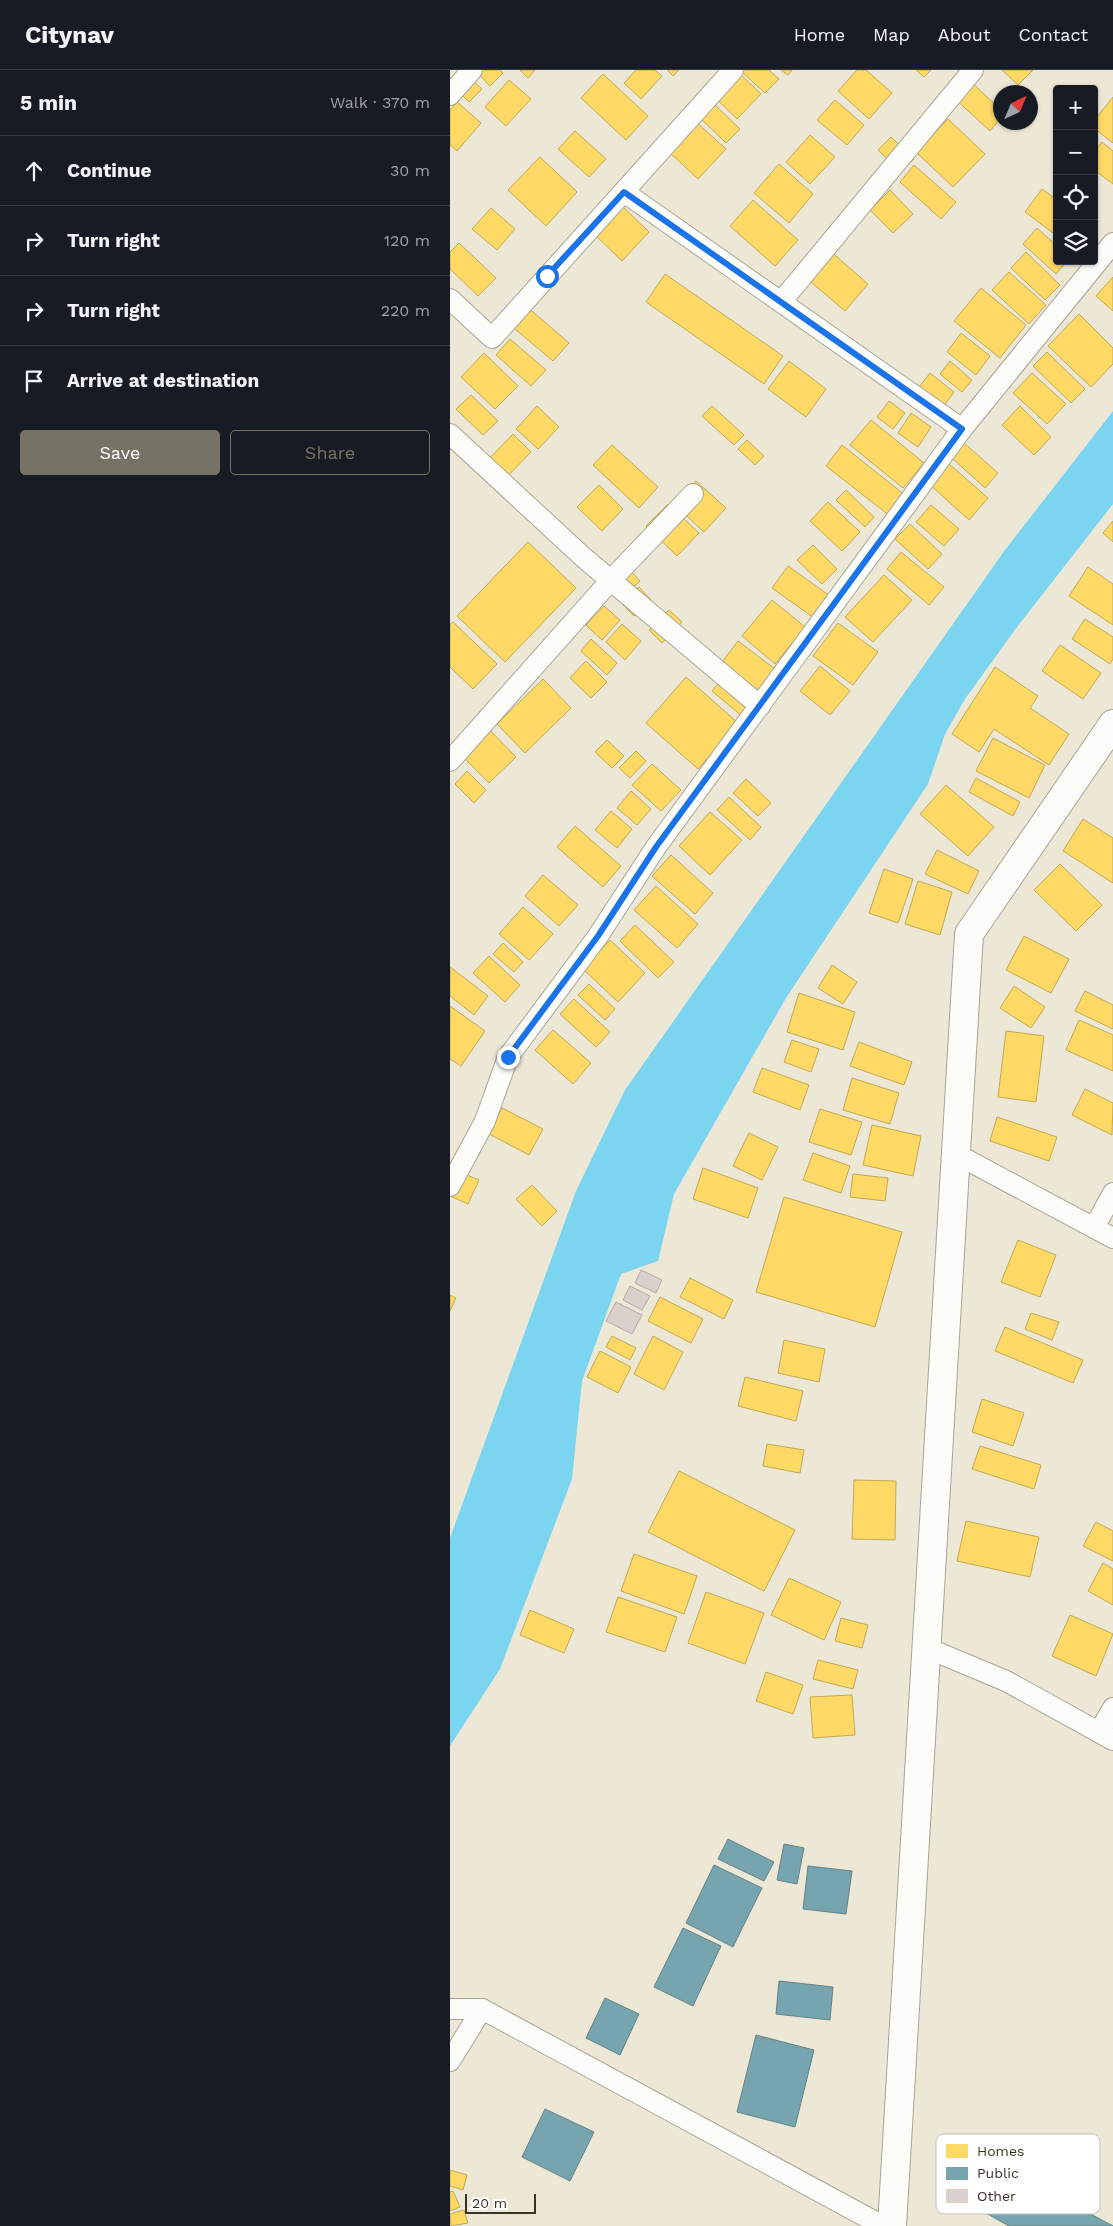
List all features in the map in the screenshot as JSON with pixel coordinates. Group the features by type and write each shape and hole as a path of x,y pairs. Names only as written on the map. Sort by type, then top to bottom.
{"street":[{"path":"450,95 472,70"},
{"path":"450,299 492,338 733,70"},
{"path":"781,302 973,70"},
{"path":"624,192 962,429"},
{"path":"450,1186 485,1121 508,1057 598,936 656,847 962,429 1113,243"},
{"path":"450,434 611,580 760,706"},
{"path":"450,761 611,580 692,494"},
{"path":"892,2226 969,934 1109,738"},
{"path":"956,1154 1113,1238"},
{"path":"1094,1228 1113,1193"},
{"path":"927,1648 1006,1681 1106,1736 1113,1708"},
{"path":"450,2009 482,2009 884,2226"},
{"path":"450,2061 482,2009"}],"water":[{"path":"1113,411 1113,504 1017,627 965,699 945,734 928,784 786,998 674,1194 658,1261 621,1274 582,1381 572,1479 500,1669 450,1746 450,1538 576,1191 625,1090 1005,550"}],"building: Homes":[{"path":"475,70 500,70 503,73 490,86"},
{"path":"520,70 535,70 528,78"},
{"path":"636,70 655,70 662,76 641,99 624,83"},
{"path":"667,70 679,70 673,76"},
{"path":"736,70 761,94 737,119 710,93"},
{"path":"743,70 769,70 779,79 765,93 742,72"},
{"path":"781,70 792,70 788,75"},
{"path":"857,70 866,70 892,93 869,119 838,91"},
{"path":"916,70 931,70 924,77"},
{"path":"1002,70 1033,70 1018,85"},
{"path":"463,71 482,89 469,102 451,84"},
{"path":"603,74 648,116 626,140 581,98"},
{"path":"509,80 531,99 506,126 485,107"},
{"path":"970,81 993,102 993,127 990,131 954,98"},
{"path":"1113,97 1113,143 1098,131 1098,116"},
{"path":"710,100 740,129 726,143 696,114"},
{"path":"835,100 864,125 847,145 817,120"},
{"path":"457,102 481,123 457,151 450,145 450,110"},
{"path":"948,119 985,154 953,187 916,152"},
{"path":"696,122 726,149 698,179 668,151"},
{"path":"575,131 606,159 589,177 558,149"},
{"path":"810,135 835,157 810,184 786,162"},
{"path":"891,137 914,159 901,172 878,150"},
{"path":"1102,142 1113,151 1113,184 1098,173 1098,147"},
{"path":"540,157 577,192 546,226 508,190"},
{"path":"779,164 813,194 789,223 754,193"},
{"path":"914,165 956,202 941,219 900,182"},
{"path":"1042,189 1053,197 1053,233 1025,212"},
{"path":"890,190 913,214 893,233 870,210"},
{"path":"753,200 798,240 775,266 730,226"},
{"path":"619,203 649,232 622,261 592,232"},
{"path":"491,208 515,229 497,250 472,229"},
{"path":"1037,228 1053,242 1053,265 1064,265 1056,274 1023,244"},
{"path":"459,243 496,278 478,296 450,269 450,252"},
{"path":"828,249 868,284 845,311 804,276"},
{"path":"1026,252 1060,285 1045,300 1011,268"},
{"path":"1009,272 1046,305 1029,324 992,290"},
{"path":"665,274 783,356 764,384 646,302"},
{"path":"1113,277 1113,311 1096,296"},
{"path":"981,288 1026,325 1000,358 954,321"},
{"path":"525,305 569,343 553,361 509,324"},
{"path":"1079,314 1113,348 1113,364 1091,387 1048,346"},
{"path":"961,333 990,356 976,375 947,352"},
{"path":"510,339 546,370 531,386 496,355"},
{"path":"1047,352 1085,389 1071,403 1033,366"},
{"path":"484,353 518,386 495,409 461,377"},
{"path":"789,361 826,389 806,417 768,389"},
{"path":"950,361 972,380 962,392 940,374"},
{"path":"930,373 954,392 938,414 913,395"},
{"path":"1032,373 1066,404 1047,424 1013,393"},
{"path":"471,395 498,421 483,435 456,409"},
{"path":"889,401 905,413 893,429 877,417"},
{"path":"537,406 559,427 538,449 516,429"},
{"path":"712,406 744,435 734,445 702,416"},
{"path":"1020,406 1051,437 1034,455 1002,425"},
{"path":"911,413 931,427 918,447 898,433"},
{"path":"871,420 924,463 903,488 850,445"},
{"path":"513,434 531,452 502,482 484,464"},
{"path":"747,440 764,456 755,465 738,449"},
{"path":"964,443 998,473 985,488 952,458"},
{"path":"612,445 658,487 639,508 593,465"},
{"path":"842,445 906,496 890,516 826,466"},
{"path":"948,463 988,498 969,520 929,484"},
{"path":"696,481 726,508 704,532 674,504"},
{"path":"599,485 623,509 602,531 577,507"},
{"path":"846,490 874,517 865,527 836,500"},
{"path":"828,502 860,532 842,551 810,521"},
{"path":"668,504 699,533 677,556 646,526"},
{"path":"931,505 959,529 944,546 916,522"},
{"path":"1113,521 1113,542 1103,533"},
{"path":"910,524 942,554 928,569 895,539"},
{"path":"528,542 576,588 505,662 457,616"},
{"path":"813,545 837,569 822,584 797,560"},
{"path":"901,552 944,587 929,605 887,569"},
{"path":"788,566 830,596 814,618 772,588"},
{"path":"627,567 640,581 619,601 606,588"},
{"path":"1088,567 1113,584 1113,625 1069,596"},
{"path":"884,575 912,600 873,642 845,617"},
{"path":"639,587 651,600 634,616 622,604"},
{"path":"772,600 805,627 775,664 742,636"},
{"path":"604,606 620,620 602,640 586,625"},
{"path":"669,610 682,622 662,643 649,630"},
{"path":"1085,619 1113,637 1113,659 1110,664 1072,639"},
{"path":"453,622 497,664 473,689 450,667 450,624"},
{"path":"838,623 878,652 853,685 813,656"},
{"path":"622,624 641,641 625,660 606,642"},
{"path":"591,639 617,663 607,675 581,651"},
{"path":"738,641 775,669 759,691 722,662"},
{"path":"1060,645 1101,673 1083,699 1042,671"},
{"path":"586,661 607,682 591,698 570,678"},
{"path":"820,666 850,691 830,715 800,691"},
{"path":"995,667 1038,696 1030,708 1069,734 1049,765 994,729 979,752 952,734"},
{"path":"728,672 759,698 743,717 712,691"},
{"path":"686,677 738,723 698,769 646,723"},
{"path":"543,679 571,708 525,753 497,724"},
{"path":"482,722 516,757 489,783 455,749"},
{"path":"993,738 1045,765 1029,798 976,771"},
{"path":"607,740 624,756 612,768 595,752"},
{"path":"636,751 646,761 630,778 619,768"},
{"path":"652,764 681,790 661,811 632,785"},
{"path":"467,771 486,790 474,803 455,784"},
{"path":"976,778 1020,802 1013,816 969,792"},
{"path":"746,779 771,803 758,816 733,793"},
{"path":"946,785 994,827 968,856 920,814"},
{"path":"631,791 651,809 637,825 617,808"},
{"path":"729,797 761,827 750,840 717,810"},
{"path":"611,811 632,829 617,848 595,830"},
{"path":"710,812 742,840 710,875 679,846"},
{"path":"1083,819 1113,838 1113,883 1063,851"},
{"path":"575,826 621,866 603,887 557,847"},
{"path":"937,850 979,871 968,894 925,874"},
{"path":"671,855 713,893 695,914 652,876"},
{"path":"1060,864 1102,905 1076,931 1034,890"},
{"path":"884,869 913,879 898,923 869,913"},
{"path":"543,875 578,905 559,926 525,896"},
{"path":"918,881 952,892 940,935 905,924"},
{"path":"656,886 698,924 677,948 634,910"},
{"path":"523,907 553,934 529,960 499,934"},
{"path":"635,925 674,962 658,978 620,941"},
{"path":"1024,936 1069,959 1051,993 1006,970"},
{"path":"610,940 645,973 618,1002 583,969"},
{"path":"503,943 523,962 514,972 493,954"},
{"path":"489,956 520,985 505,1002 473,973"},
{"path":"832,965 857,982 843,1004 818,988"},
{"path":"450,967 488,996 474,1015 450,996"},
{"path":"589,984 615,1009 605,1020 578,995"},
{"path":"1014,986 1045,1007 1031,1028 1000,1008"},
{"path":"1085,991 1113,1005 1113,1029 1075,1011"},
{"path":"799,993 855,1012 843,1050 787,1032"},
{"path":"574,999 610,1032 596,1047 560,1014"},
{"path":"450,1006 485,1031 461,1066 450,1059"},
{"path":"1079,1020 1113,1035 1113,1071 1066,1050"},
{"path":"553,1030 591,1063 573,1084 535,1050"},
{"path":"1006,1031 1044,1036 1036,1102 998,1097"},
{"path":"792,1040 819,1049 811,1072 784,1062"},
{"path":"859,1042 912,1062 904,1085 850,1066"},
{"path":"762,1068 809,1085 800,1110 753,1092"},
{"path":"852,1078 899,1093 890,1124 843,1110"},
{"path":"1085,1089 1113,1103 1112,1135 1072,1115"},
{"path":"502,1108 543,1129 529,1155 489,1134"},
{"path":"820,1109 862,1122 851,1155 809,1142"},
{"path":"997,1117 1057,1137 1049,1161 990,1141"},
{"path":"872,1125 921,1136 913,1176 863,1165"},
{"path":"749,1133 778,1147 762,1180 733,1166"},
{"path":"813,1153 850,1166 841,1193 803,1180"},
{"path":"450,1168 479,1180 468,1204 450,1196"},
{"path":"703,1168 758,1188 748,1218 693,1199"},
{"path":"853,1174 888,1178 885,1201 850,1197"},
{"path":"532,1185 557,1211 542,1226 516,1199"},
{"path":"784,1197 902,1232 875,1327 756,1292"},
{"path":"1018,1240 1056,1255 1040,1297 1001,1282"},
{"path":"690,1278 733,1300 724,1319 680,1297"},
{"path":"450,1295 456,1298 450,1311"},
{"path":"660,1297 703,1319 691,1343 648,1321"},
{"path":"1031,1313 1059,1322 1052,1340 1025,1329"},
{"path":"1005,1327 1083,1360 1073,1383 995,1351"},
{"path":"612,1336 636,1348 630,1360 606,1347"},
{"path":"653,1336 683,1352 664,1390 634,1374"},
{"path":"784,1340 825,1349 819,1382 778,1373"},
{"path":"600,1351 631,1367 618,1393 587,1377"},
{"path":"745,1377 803,1391 796,1421 738,1406"},
{"path":"982,1399 1024,1413 1013,1446 972,1432"},
{"path":"767,1444 804,1450 800,1473 763,1466"},
{"path":"980,1446 1041,1465 1034,1489 972,1469"},
{"path":"679,1471 795,1530 764,1591 648,1532"},
{"path":"854,1480 896,1481 895,1540 852,1539"},
{"path":"966,1521 1039,1537 1030,1577 957,1561"},
{"path":"1096,1522 1113,1531 1113,1561 1083,1546"},
{"path":"634,1554 697,1576 684,1614 621,1591"},
{"path":"1103,1563 1113,1569 1113,1605 1088,1591"},
{"path":"789,1578 841,1602 824,1640 771,1615"},
{"path":"706,1592 764,1613 745,1664 688,1643"},
{"path":"618,1597 677,1617 665,1652 606,1632"},
{"path":"530,1610 574,1629 564,1653 520,1635"},
{"path":"1070,1615 1113,1634 1096,1676 1052,1656"},
{"path":"841,1618 868,1625 862,1648 835,1641"},
{"path":"818,1660 858,1670 853,1689 813,1679"},
{"path":"766,1672 803,1685 793,1714 756,1701"},
{"path":"852,1695 855,1735 813,1738 810,1697"},
{"path":"450,2170 467,2175 463,2190 450,2186"},
{"path":"453,2191 460,2207 450,2211 450,2192"},
{"path":"464,2210 468,2223 451,2226 450,2214"}],"building: Public":[{"path":"728,1839 774,1862 764,1881 718,1859"},
{"path":"784,1844 804,1848 797,1884 777,1880"},
{"path":"714,1865 762,1888 733,1947 686,1923"},
{"path":"808,1866 852,1871 846,1914 803,1909"},
{"path":"683,1928 721,1946 693,2006 654,1987"},
{"path":"779,1981 833,1987 830,2020 776,2014"},
{"path":"605,1998 639,2014 620,2055 586,2038"},
{"path":"756,2035 814,2050 795,2127 737,2112"},
{"path":"545,2109 594,2132 570,2181 522,2157"},
{"path":"988,2214 1090,2214 1113,2226 1009,2226"}],"building: Other":[{"path":"641,1270 662,1280 656,1293 635,1283"},
{"path":"630,1286 650,1296 642,1310 623,1300"},
{"path":"616,1302 642,1315 632,1334 606,1321"}],"route":[{"path":"508,1057 598,936 656,847 962,429 624,192 547,276"}]}
